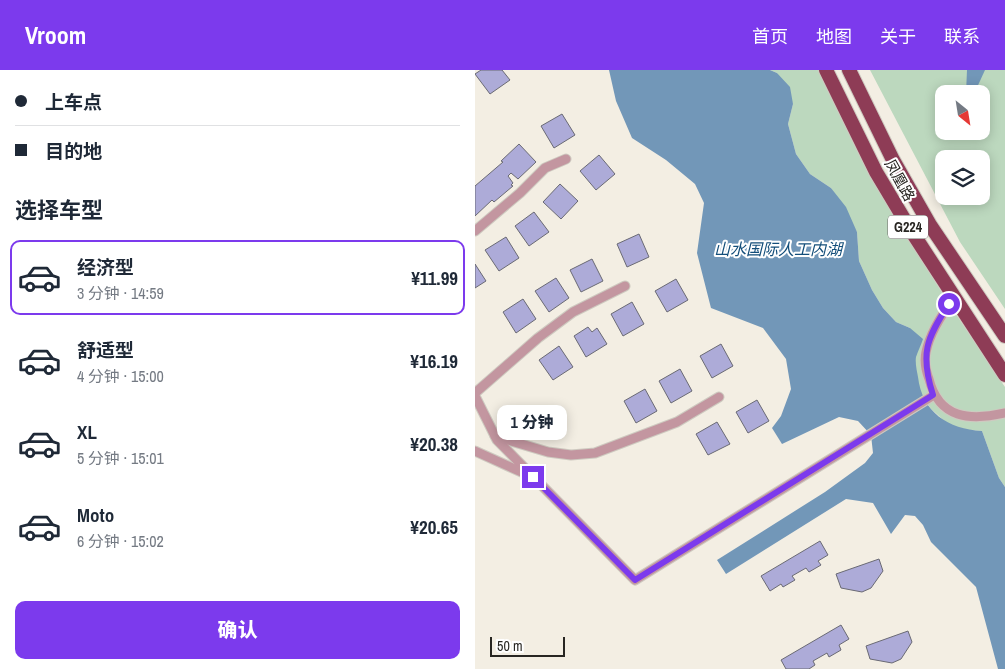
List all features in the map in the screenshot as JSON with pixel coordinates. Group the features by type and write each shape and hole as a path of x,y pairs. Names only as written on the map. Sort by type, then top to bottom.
{"highway":[{"name":"凤凰路","path":"827,70 876,172 910,229 1005,375"},
{"name":"凤凰路","path":"849,70 893,160 926,217 1005,336"}],"street":[{"path":"475,231 514,198 545,168 566,159"},
{"path":"625,286 573,312 538,338 475,394 495,436 635,580 933,395"},
{"path":"954,298 934,331 925,355 933,395 955,414 965,417 979,418 1005,413"},
{"path":"495,436 547,452 571,455 595,452 677,422 719,397"},
{"path":"475,451 533,477"}],"green space":[{"path":"770,70 820,70 905,233 949,304 1005,387 1005,487 999,478 982,431 966,430 949,425 931,409 919,391 910,328 896,322 883,308 872,290 859,261 857,232 831,188 810,174 796,154 788,124 793,104 777,73"},
{"path":"870,70 1005,70 1005,309 960,242 941,205 990,205 990,150 935,150 935,194"}],"water":[{"name":"山水国际人工内湖","path":"609,70 770,70 777,73 790,87 793,104 788,124 796,154 810,174 831,188 846,207 857,232 859,261 872,290 883,308 896,322 910,328 923,339 916,362 925,400 931,409 948,422 958,427 982,431 999,478 1005,487 1005,669 998,669 976,587 931,542 923,525 915,516 905,515 891,534 873,503 846,499 726,574 717,560 825,492 865,463 873,453 871,435 858,421 839,417 782,444 772,428 781,416 791,389 786,359 763,328 711,308 697,253 704,203 695,184 666,160 632,138 616,101"},
{"path":"967,70 985,70 978,85 966,85"}],"building":[{"path":"481,70 502,70 510,80 490,94 475,74"},
{"path":"562,114 575,135 554,148 541,126"},
{"path":"519,144 536,162 518,179 511,173 508,176 513,186 494,202 492,200 475,216 475,186 503,162 501,161"},
{"path":"599,155 615,174 596,190 580,171"},
{"path":"560,184 578,201 561,219 543,202"},
{"path":"534,212 549,232 529,246 515,226"},
{"path":"639,234 649,257 627,267 617,244"},
{"path":"506,237 519,258 499,271 485,250"},
{"path":"592,259 603,281 581,292 570,270"},
{"path":"475,264 486,281 475,288"},
{"path":"556,278 569,298 549,312 535,291"},
{"path":"676,279 688,300 667,312 655,291"},
{"path":"523,299 536,319 516,333 503,312"},
{"path":"632,302 644,324 623,336 611,314"},
{"path":"588,327 592,332 597,328 607,344 586,357 574,336"},
{"path":"721,344 733,366 712,378 700,356"},
{"path":"559,346 573,367 553,380 539,360"},
{"path":"680,369 692,391 671,403 659,381"},
{"path":"645,389 657,411 636,423 624,401"},
{"path":"757,400 769,421 748,433 736,412"},
{"path":"717,422 730,444 708,455 696,434"},
{"path":"820,541 828,555 818,561 821,565 809,572 806,568 792,576 795,580 783,587 781,584 770,591 761,576"},
{"path":"879,559 883,571 871,588 862,592 841,588 836,574"},
{"path":"841,625 849,639 839,645 841,650 829,657 827,653 813,661 815,665 809,669 786,669 781,660"},
{"path":"908,631 912,642 901,659 892,663 870,659 866,646"}],"route":[{"path":"533,477 635,580 933,395 925,355 929,341 949,304"}]}
